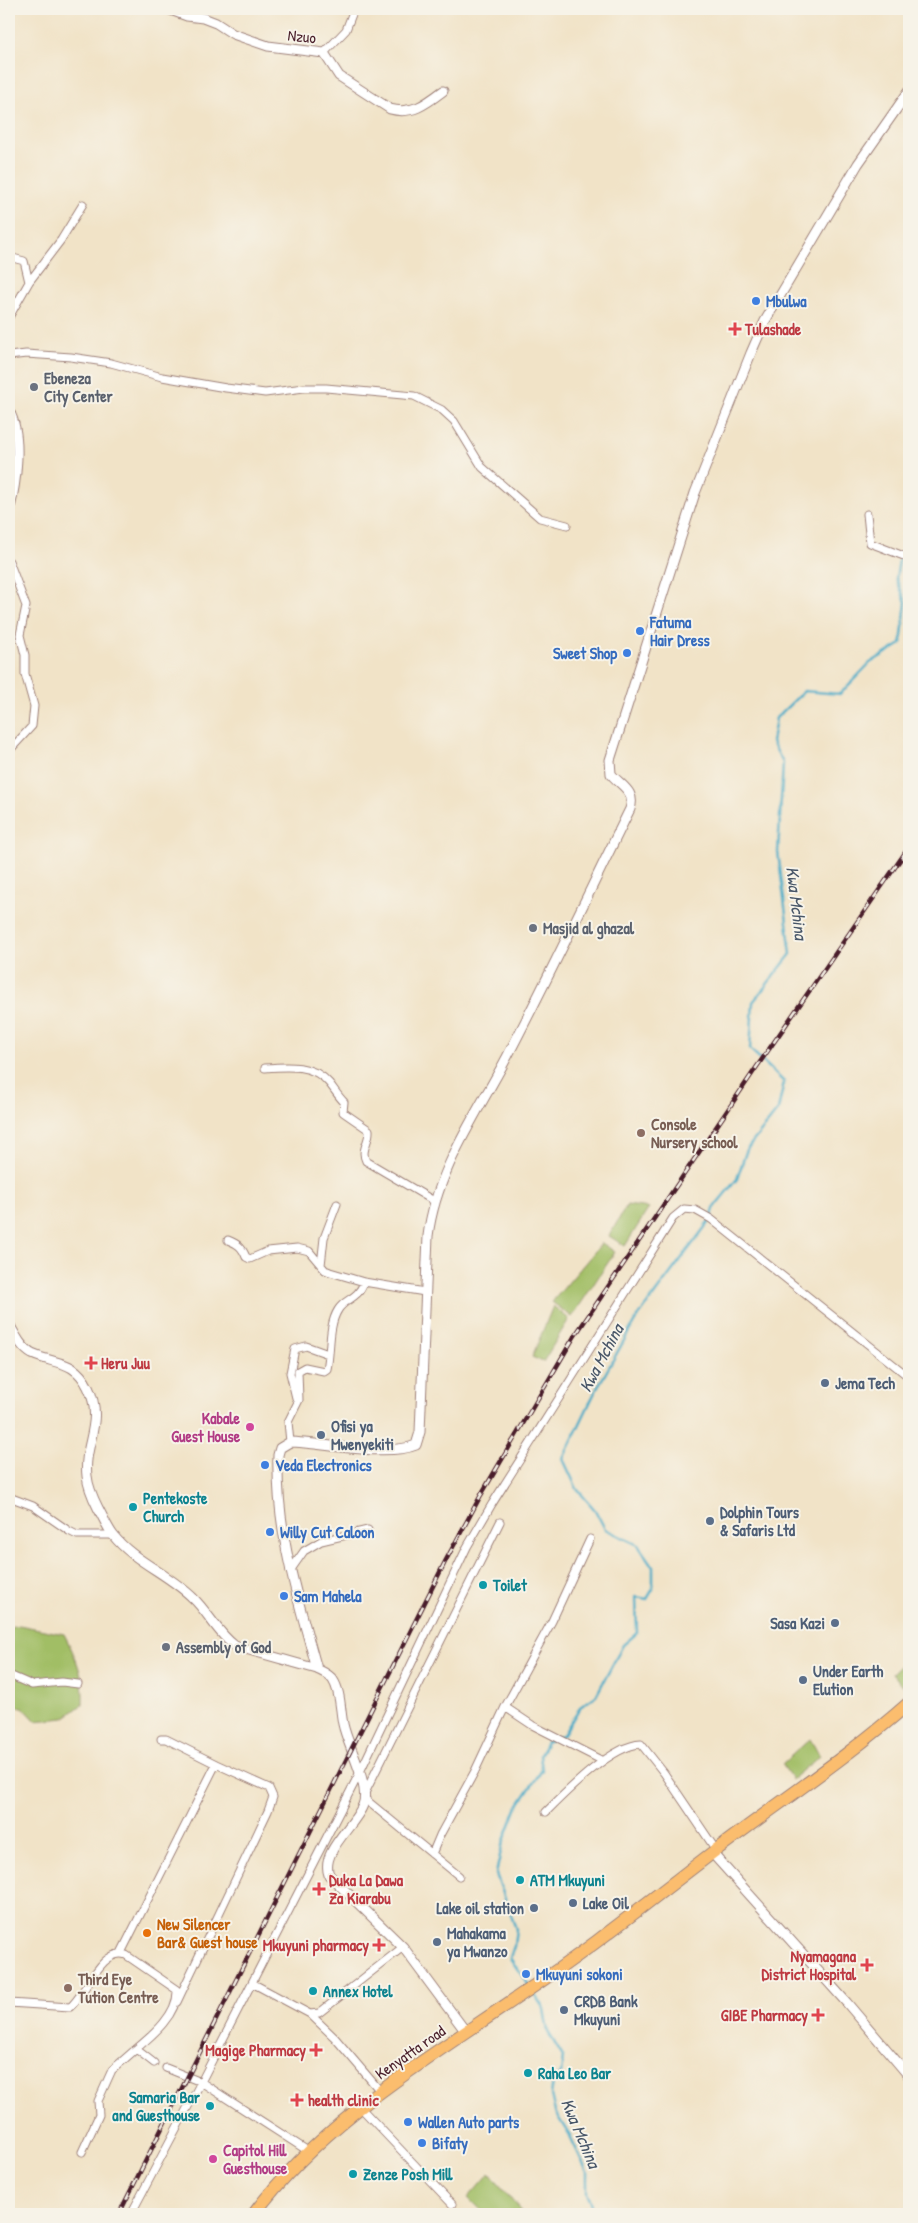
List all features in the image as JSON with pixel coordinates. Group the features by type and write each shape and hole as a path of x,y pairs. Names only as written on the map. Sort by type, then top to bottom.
{"highway":[{"name":"Kenyatta road","path":"254,2214 280,2181 308,2151 381,2092 540,1982 714,1852 846,1757 908,1707"}],"street":[{"name":"Nzuo","path":"168,9 187,16 203,18 216,23 233,34 268,46 324,53 340,76 390,109 414,110 443,90"},
{"path":"324,53 346,30 354,9"},
{"path":"318,1669 289,1571 279,1513 277,1464 280,1448 290,1442 370,1448 408,1448 416,1444 420,1432 428,1236 434,1201 452,1160 508,1057 630,809 631,794 611,774 610,760 695,492 751,352 765,321 858,164 909,91"},
{"path":"9,318 30,282 61,240 83,204"},
{"path":"9,257 24,261 30,282"},
{"path":"9,356 26,354 71,357 111,363 162,377 226,388 265,392 326,388 414,396 442,410 454,420 482,467 540,518 567,526"},
{"path":"9,411 13,419 17,440 15,474 9,512"},
{"path":"867,514 870,543 909,558"},
{"path":"9,561 26,606 20,635 25,655 25,674 34,706 32,726 9,750"},
{"path":"265,1068 296,1067 311,1070 322,1076 344,1102 343,1112 369,1130 363,1155 366,1161 434,1201"},
{"path":"321,1265 324,1238 337,1204"},
{"path":"131,2214 359,1774 467,1547 492,1504 673,1218 684,1209 695,1210 711,1219 909,1377"},
{"path":"228,1240 244,1250 246,1257 250,1259 268,1251 297,1248 309,1251 330,1272 364,1282 425,1292"},
{"path":"290,1442 288,1422 297,1404 300,1390 300,1369 305,1367 324,1371 327,1369 328,1354 338,1310 356,1297 364,1282"},
{"path":"9,1324 27,1350 70,1366 82,1376 89,1389 93,1399 95,1421 86,1462 87,1479 93,1497 113,1535 136,1555 188,1593 235,1646 318,1669 334,1681 343,1727 365,1796 459,1876"},
{"path":"297,1404 290,1373 295,1349 306,1346 328,1354"},
{"path":"9,1497 33,1506 69,1532 113,1535"},
{"path":"466,2032 403,1947 329,1874 327,1868 331,1854 363,1807 365,1796 500,1522"},
{"path":"289,1571 304,1551 321,1540 368,1530"},
{"path":"432,1854 440,1835 475,1771 505,1707 552,1621 590,1539"},
{"path":"9,1675 32,1685 62,1682 78,1684"},
{"path":"505,1707 532,1725 603,1761"},
{"path":"82,2152 99,2115 98,2101 112,2070 136,2050 172,2012 268,1812 273,1797 269,1788 166,1739 161,1739"},
{"path":"546,1812 572,1786 603,1761 635,1744 641,1744 674,1788 714,1852 909,2076"},
{"path":"9,2003 70,2007 103,1964 121,1953 216,1764"},
{"path":"310,2014 323,2011 403,1947"},
{"path":"121,1953 130,1957 177,1990 177,2002"},
{"path":"252,1983 310,2014 335,2038 381,2092"},
{"path":"136,2050 154,2063"},
{"path":"166,2068 201,2082 308,2151"},
{"path":"361,2108 452,2204"}],"green space":[{"path":"627,1205 649,1208 625,1246 609,1236"},
{"path":"602,1243 615,1252 572,1317 552,1302"},
{"path":"553,1306 569,1319 543,1362 532,1357"},
{"path":"19,1625 64,1634 69,1643 81,1676 83,1704 64,1718 36,1721 23,1707 9,1707 9,1627"},
{"path":"909,1656 909,1693 892,1673"},
{"path":"810,1739 820,1756 792,1779 782,1764"},
{"path":"490,2173 521,2214 484,2214 468,2198"}],"waterway":[{"name":"Kwa Mchina","path":"529,1986 510,1958 516,1929 496,1874 502,1846 516,1809 542,1770 540,1755 547,1742 563,1735 580,1707 596,1696 623,1645 637,1633 636,1597 647,1599 653,1589 653,1567 638,1545 605,1529 595,1510 577,1489 563,1459 596,1390 635,1321 711,1219 715,1206 737,1179 747,1149 778,1110 784,1082 750,1049 753,1002 791,954 778,852 783,763 772,742 776,718 804,691 840,694 870,663 901,644 906,602 896,578 900,555 909,536"},
{"name":"Kwa Mchina","path":"533,1992 544,2009 548,2032 563,2057 561,2074 553,2082 551,2095 555,2112 571,2138 587,2172 587,2193 596,2214"}],"railway":[{"path":"119,2214 446,1560 481,1495 574,1337 756,1068 909,847"}],"place":[{"name":"Mbulwa","path":"756,301"},
{"name":"Tulashade","path":"735,329"},
{"name":"Ebeneza City Center","path":"34,387"},
{"name":"Fatuma Hair Dress","path":"640,631"},
{"name":"Sweet Shop","path":"627,653"},
{"name":"Masjid al ghazal","path":"533,928"},
{"name":"Console Nursery school","path":"641,1133"},
{"name":"Heru Juu","path":"91,1363"},
{"name":"Jema Tech","path":"825,1383"},
{"name":"Kabale Guest House","path":"250,1427"},
{"name":"Ofisi ya Mwenyekiti","path":"321,1435"},
{"name":"Veda Electronics","path":"265,1465"},
{"name":"Pentekoste Church","path":"133,1507"},
{"name":"Dolphin Tours & Safaris Ltd","path":"710,1521"},
{"name":"Willy Cut Caloon","path":"270,1532"},
{"name":"Toilet","path":"483,1585"},
{"name":"Sam Mahela","path":"284,1596"},
{"name":"Sasa Kazi","path":"835,1623"},
{"name":"Assembly of God","path":"166,1647"},
{"name":"Under Earth Elution","path":"803,1680"},
{"name":"ATM Mkuyuni","path":"520,1880"},
{"name":"Duka La Dawa Za Kiarabu","path":"319,1889"},
{"name":"Lake Oil","path":"573,1903"},
{"name":"Lake oil station","path":"534,1908"},
{"name":"New Silencer Bar& Guest house","path":"147,1933"},
{"name":"Mahakama ya Mwanzo","path":"437,1942"},
{"name":"Mkuyuni pharmacy","path":"379,1945"},
{"name":"Nyamagana District Hospital","path":"867,1965"},
{"name":"Mkuyuni sokoni","path":"526,1974"},
{"name":"Third Eye Tution Centre","path":"68,1988"},
{"name":"Annex Hotel","path":"313,1991"},
{"name":"CRDB Bank Mkuyuni","path":"564,2010"},
{"name":"GIBE Pharmacy","path":"818,2015"},
{"name":"Magige Pharmacy","path":"316,2050"},
{"name":"Raha Leo Bar","path":"528,2073"},
{"name":"health clinic","path":"297,2100"},
{"name":"Samaria Bar and Guesthouse","path":"210,2106"},
{"name":"Wallen Auto parts","path":"408,2122"},
{"name":"Bifaty","path":"422,2143"},
{"name":"Capitol Hill Guesthouse","path":"213,2159"},
{"name":"Zenze Posh Mill","path":"353,2174"}]}
